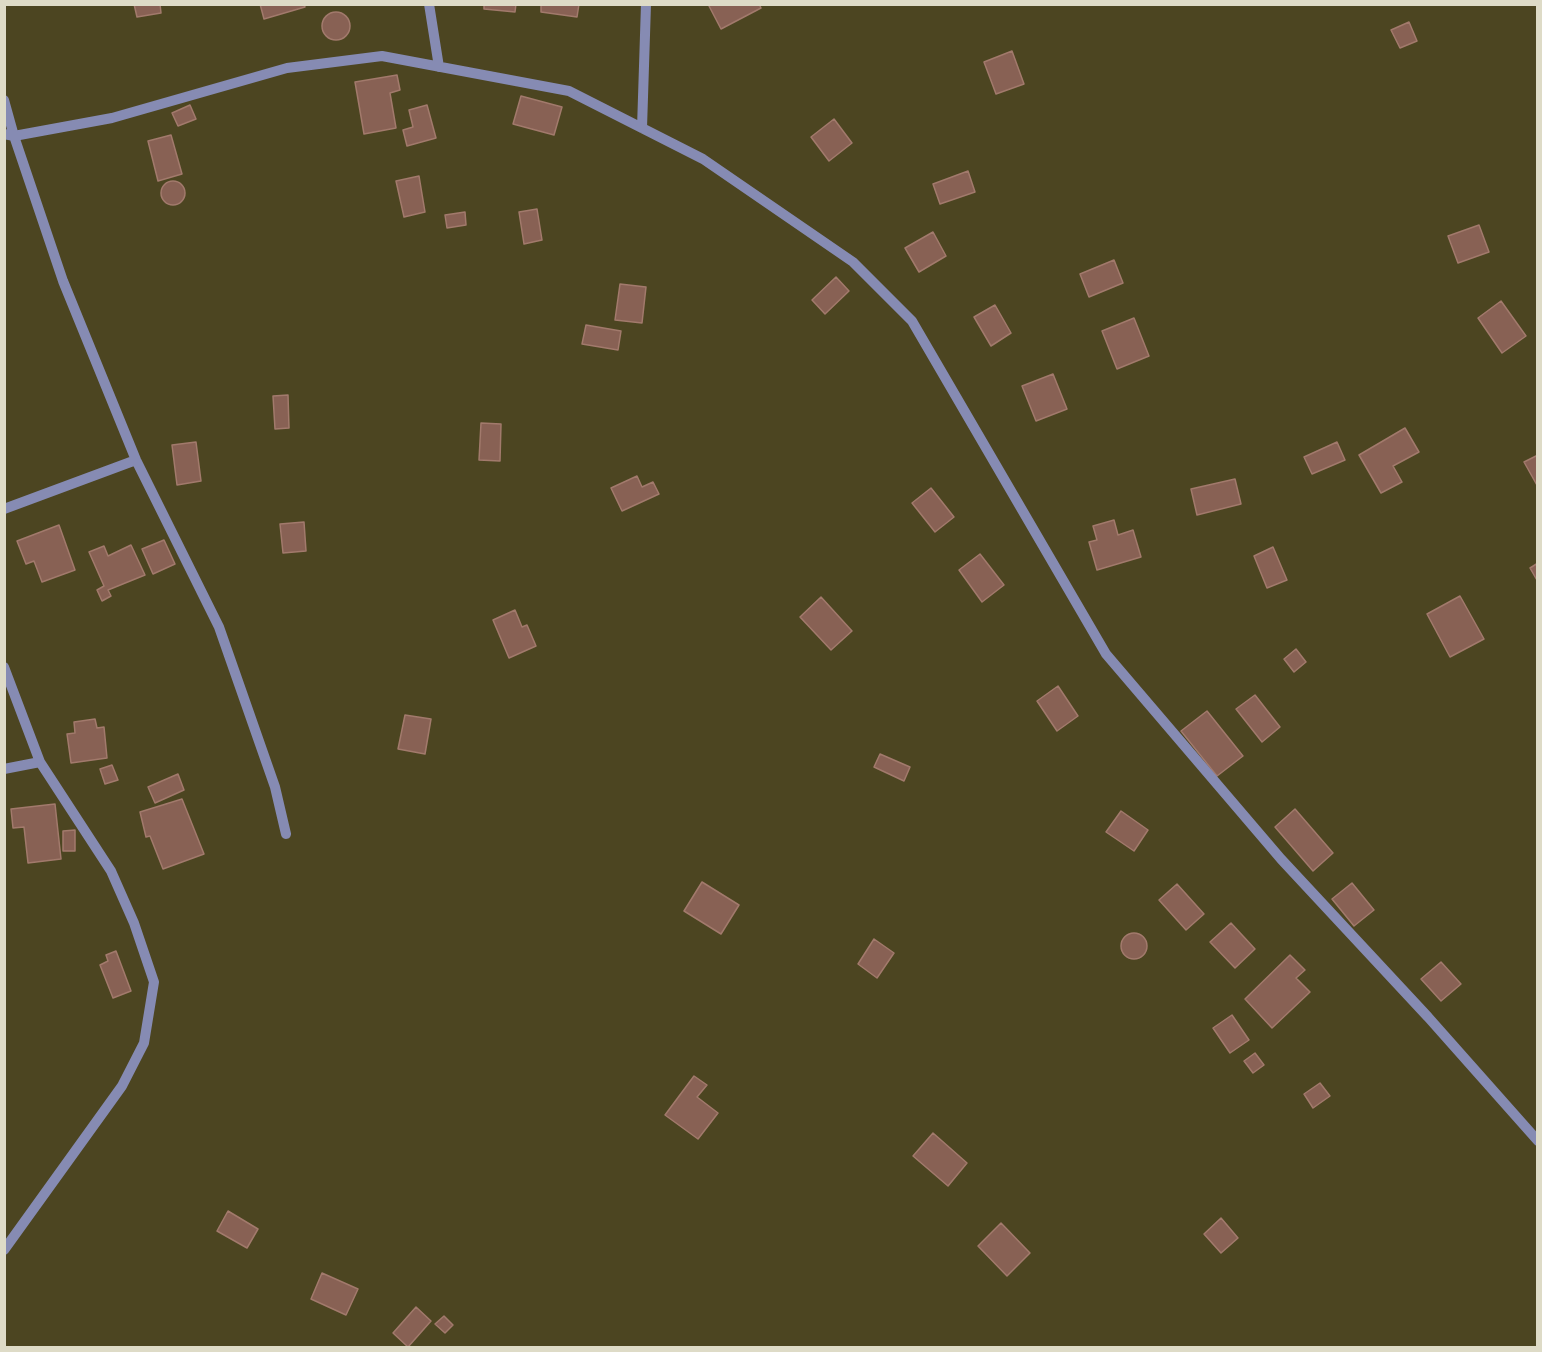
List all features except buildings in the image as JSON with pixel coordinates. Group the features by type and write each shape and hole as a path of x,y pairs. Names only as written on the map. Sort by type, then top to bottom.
{"street":[{"path":"429,4 439,67"},
{"path":"642,128 646,4"},
{"path":"9,135 112,118 287,68 382,56 569,91 703,159 853,262 912,321 1106,654 1281,859 1428,1017 1538,1142"},
{"path":"4,100 9,135 63,281 136,460 219,627 275,787 286,834"},
{"path":"4,509 136,460"},
{"path":"4,667 40,762 111,871 134,923 154,982 144,1043 122,1086 4,1250"},
{"path":"4,769 40,762"}]}
